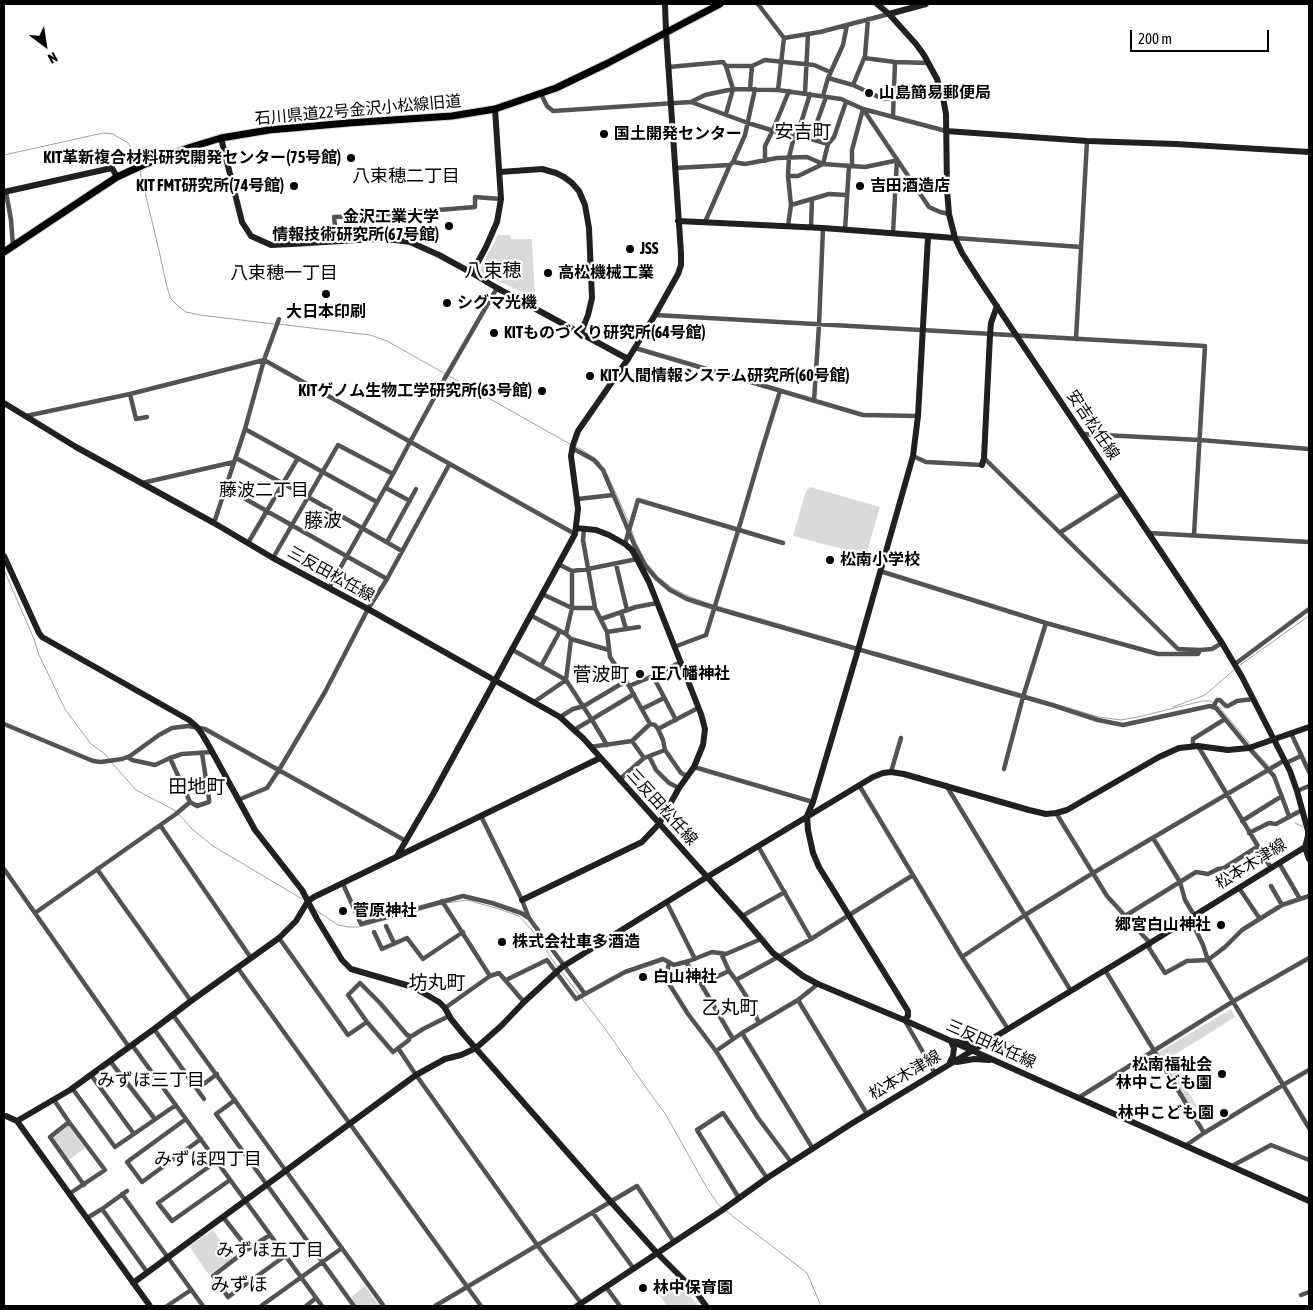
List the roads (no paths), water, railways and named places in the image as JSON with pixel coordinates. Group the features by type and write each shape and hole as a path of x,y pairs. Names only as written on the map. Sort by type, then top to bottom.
{"main road":[{"name":"石川県道22号金沢小松線旧道","path":"4,252 117,177 188,148 222,138 269,130 452,116 495,109 556,88 720,4"}],"street":[{"path":"397,856 446,770 575,531 578,500 572,465 573,445 578,431 635,348 678,274 681,265 665,4"},
{"path":"758,4 784,38 778,90"},
{"name":"安吉松任線","path":"877,4 889,14 916,44 929,63 937,80 946,114 949,214 955,238 962,252 1235,664 1285,762 1305,811 1308,830 1305,847 1309,859"},
{"path":"784,38 847,25 926,4"},
{"path":"853,85 864,58 868,19"},
{"path":"811,139 825,96 830,72 843,45 847,25"},
{"path":"788,226 791,205 788,176 789,157 794,137 801,123 808,94 806,65 808,34"},
{"path":"864,58 895,62 929,63"},
{"path":"726,66 752,66 764,60 814,65 830,72"},
{"path":"669,67 723,62 733,89 726,114"},
{"path":"893,116 895,62"},
{"path":"705,222 746,135 752,89 752,66"},
{"path":"828,78 853,85 884,98 894,98"},
{"path":"691,102 705,95 733,89 778,90 841,99 863,108 957,133 1309,152"},
{"path":"765,161 765,146 774,130 789,91"},
{"path":"541,94 547,106 553,111 691,102 748,123 794,137 828,144"},
{"path":"823,164 828,144 834,137 846,102"},
{"path":"863,108 929,207 949,214"},
{"path":"845,230 852,150 863,108"},
{"path":"472,273 497,222 501,199 495,109"},
{"path":"222,138 242,222 251,236 270,244 374,239 410,242 439,255 628,359"},
{"path":"1076,339 1087,141"},
{"path":"675,168 744,164 789,157 807,157 823,164 851,166 865,166 897,159"},
{"path":"893,232 897,159"},
{"path":"788,176 798,176 823,164"},
{"path":"13,246 11,220 5,192 112,168 117,177"},
{"path":"500,172 542,169 564,177 579,191 585,205 589,228 592,298 581,333"},
{"path":"791,205 828,194 847,195"},
{"path":"336,242 334,217 474,207 476,197 501,199"},
{"path":"811,228 812,198"},
{"path":"4,220 11,220"},
{"path":"678,221 893,232 1081,247"},
{"path":"814,401 823,228"},
{"path":"928,236 918,416 913,456 858,650 813,802 807,816 813,852 819,867 908,1011 908,1016 904,1020 935,1073"},
{"path":"329,588 497,288"},
{"path":"983,461 991,322 997,306"},
{"path":"655,315 1205,346 1194,535"},
{"path":"214,523 245,429 264,360 279,322"},
{"path":"635,348 863,415 918,416"},
{"path":"24,416 130,394 264,360 449,465 575,531 584,529 596,530 609,535 632,550 649,582 698,708 705,729 703,746 694,766 659,824 642,842 522,900"},
{"path":"674,647 706,635 780,391"},
{"path":"130,394 136,419 147,417"},
{"name":"三反田松任線","path":"4,404 76,447 214,523 273,558 560,717 600,758 777,956 803,976 1309,1201"},
{"path":"245,429 377,502"},
{"path":"1083,434 1200,440 1309,449"},
{"path":"273,558 338,445 393,474"},
{"path":"573,445 594,460 603,470 645,565 670,590 687,599 716,605 858,650 1024,695 1098,720 1123,725 1213,706 1270,768 1289,816"},
{"path":"913,456 926,462 983,461 1061,532 1178,649 1212,649 1222,643"},
{"path":"248,543 298,458"},
{"path":"141,483 235,460 308,497 402,550"},
{"path":"238,800 267,788 279,770 449,465"},
{"path":"226,488 386,579"},
{"path":"386,488 410,501"},
{"path":"387,542 416,490"},
{"path":"1061,532 1122,493"},
{"path":"578,500 613,495"},
{"path":"625,544 638,500 783,543"},
{"path":"584,529 583,540 595,608 607,632 610,657 634,694 650,724 658,729 665,750 681,773 687,776"},
{"path":"1149,533 1309,542"},
{"path":"4,556 42,637 188,720 197,727 254,830 302,890 342,960 351,969 413,988 439,1002 476,1048 657,1253 696,1292 706,1306"},
{"path":"558,564 572,571 637,559"},
{"path":"616,564 627,610"},
{"path":"566,634 572,608 572,571"},
{"path":"880,571 1046,623 1158,654 1198,654 1200,650"},
{"path":"542,594 572,608 595,608"},
{"path":"601,619 636,607 657,603"},
{"path":"1235,664 1309,609"},
{"path":"621,612 626,629"},
{"path":"530,615 566,634 571,639 609,650"},
{"path":"1004,769 1046,623"},
{"path":"607,632 639,627"},
{"path":"541,666 560,631"},
{"path":"534,702 566,680 571,639"},
{"path":"511,649 566,680 607,745"},
{"path":"629,686 681,662"},
{"path":"653,676 676,720"},
{"path":"560,717 572,709 584,706 626,681"},
{"path":"574,730 634,694"},
{"path":"642,709 664,698"},
{"path":"1213,706 1217,700 1228,706 1237,701 1253,699"},
{"path":"658,729 698,708"},
{"path":"1225,719 1193,739 1195,747 1271,868"},
{"path":"4,724 93,760 107,761 128,757 172,728 188,726 205,729 406,841"},
{"path":"590,747 632,741 650,724"},
{"path":"133,1283 416,1075 445,1060 476,1048 560,969 706,877 873,777 890,772 904,774 1029,810 1046,814 1056,813 1067,810 1179,748 1195,747 1228,750 1251,747 1309,727"},
{"path":"1292,733 1309,772"},
{"path":"890,772 901,738"},
{"path":"632,741 644,758"},
{"path":"619,780 644,758 665,750"},
{"path":"128,757 132,760 154,765 182,754 212,752"},
{"path":"170,758 190,802 196,806 209,802 202,753"},
{"path":"649,756 656,770 669,783 680,788"},
{"path":"962,957 1093,873 1270,768 1301,756"},
{"path":"17,1120 72,1088 279,938 296,921 308,901 314,897 600,758"},
{"path":"694,766 813,802"},
{"path":"859,785 962,957 1008,1028"},
{"path":"946,786 1071,991"},
{"path":"1297,791 1309,786"},
{"path":"1242,821 1282,796"},
{"path":"36,913 178,813 190,802"},
{"path":"1249,834 1269,823 1276,824 1289,816 1305,811"},
{"path":"1056,813 1107,896 1150,943 1149,948 1164,973 1187,961 1208,960 1242,930 1282,905 1309,896"},
{"path":"481,816 529,918 576,999 625,972 663,959 674,965 712,952 726,954 762,939"},
{"path":"160,825 251,958"},
{"path":"1153,838 1180,882 1208,960 1309,1128"},
{"path":"758,846 811,939"},
{"path":"1125,916 1196,872 1208,874 1224,868 1257,847"},
{"name":"松本木津線","path":"579,1305 791,1162 867,1114 1305,847"},
{"path":"1279,863 1300,899"},
{"path":"4,869 322,1306"},
{"path":"97,869 191,1000"},
{"path":"736,980 811,939 914,875"},
{"path":"343,884 361,924 465,896 492,903 521,913 529,918"},
{"path":"1271,886 1282,905"},
{"path":"1239,888 1260,919"},
{"path":"742,916 785,892"},
{"path":"443,903 490,976"},
{"path":"667,903 694,959"},
{"path":"386,926 394,943"},
{"path":"374,932 382,949 407,938 423,959 463,932"},
{"path":"279,938 348,1034 367,1022"},
{"path":"721,953 728,971 748,1000 759,1023"},
{"path":"1078,1098 1232,1002 1309,958"},
{"path":"506,980 547,960 560,969 584,995"},
{"path":"669,962 666,979 688,1014 716,1051 758,1118 791,1162"},
{"path":"686,962 733,1039"},
{"path":"237,968 481,1306"},
{"path":"1105,970 1204,1133"},
{"path":"701,984 728,971"},
{"path":"445,1008 490,976 499,973 524,1002"},
{"path":"410,1036 360,983 348,995 367,1022 393,1052 409,1040 410,1036 450,1016"},
{"path":"716,1051 742,1033 798,1000 818,984"},
{"path":"798,1000 867,1114"},
{"path":"173,1015 383,1305 381,1306"},
{"path":"154,1029 204,1099"},
{"path":"742,1033 813,1149"},
{"path":"948,1064 953,1056 954,1048 952,1041 971,1044 990,1040"},
{"path":"990,1040 985,1046 984,1052 993,1060"},
{"path":"398,1048 579,1305"},
{"path":"948,1064 974,1059 993,1060"},
{"path":"110,1060 155,1120"},
{"path":"1185,1146 1309,1070"},
{"path":"197,1089 217,1074"},
{"path":"90,1075 134,1134"},
{"path":"72,1088 116,1147 176,1105"},
{"path":"54,1100 105,1170 69,1194"},
{"path":"216,1114 235,1100"},
{"path":"212,1109 354,1306"},
{"path":"739,1198 697,1130 723,1113 767,1178"},
{"path":"4,1116 17,1120 150,1306"},
{"path":"186,1119 127,1162 142,1182 201,1139"},
{"path":"69,1122 50,1137 84,1185"},
{"path":"1231,1166 1272,1145 1309,1160"},
{"path":"217,1161 158,1203 172,1221 230,1180"},
{"path":"436,1306 637,1186 674,1242"},
{"path":"87,1218 124,1192 203,1306"},
{"path":"102,1209 147,1272"},
{"path":"592,1213 634,1269"},
{"path":"224,1217 248,1249"},
{"path":"270,1235 213,1276 228,1297 285,1256"},
{"path":"261,1306 342,1248"},
{"path":"606,1287 620,1306"},
{"path":"170,1305 191,1290"},
{"path":"1301,1295 1309,1292"},
{"path":"306,1306 316,1298"}],"waterway":[{"path":"4,155 103,133 113,134 128,143 135,152 138,164"},
{"path":"140,171 171,299 186,312 274,324"},
{"path":"278,324 370,335 387,341 570,444"},
{"path":"576,446 600,463"},
{"path":"604,468 629,523"},
{"path":"631,529 647,564 658,577 672,588 713,605 841,642"},
{"path":"4,570 39,655 65,709 91,744 109,759"},
{"path":"1240,665 1309,616"},
{"path":"876,652 1022,694"},
{"path":"1173,707 1205,695 1234,670"},
{"path":"1025,695 1099,717 1121,720 1202,701 1213,703"},
{"path":"1216,705 1251,745"},
{"path":"1253,749 1268,765"},
{"path":"111,762 136,790 176,811 193,830 213,846 302,899"},
{"path":"1295,823 1303,827"},
{"path":"446,903 467,900 519,916 532,930 558,968"},
{"path":"316,910 338,925 359,927 442,904"},
{"path":"561,971 606,1030 666,1115 707,1188 721,1207"},
{"path":"726,1211 807,1273 821,1306"}],"place":[{"name":"山島簡易郵便局","path":"869,93"},
{"name":"国土開発センター","path":"604,134"},
{"name":"KIT革新複合材料研究開発センター(75号館)","path":"351,158"},
{"name":"KIT FMT研究所(74号館)","path":"294,186"},
{"name":"吉田酒造店","path":"860,186"},
{"name":"金沢工業大学 情報技術研究所(67号館)","path":"449,226"},
{"name":"JSS","path":"630,249"},
{"name":"高松機械工業","path":"548,273"},
{"name":"大日本印刷","path":"326,294"},
{"name":"シグマ光機","path":"447,303"},
{"name":"KITものづくり研究所(64号館)","path":"494,333"},
{"name":"KIT人間情報システム研究所(60号館)","path":"590,376"},
{"name":"KITゲノム生物工学研究所(63号館)","path":"542,391"},
{"name":"松南小学校","path":"830,560"},
{"name":"正八幡神社","path":"640,674"},
{"name":"菅原神社","path":"343,911"},
{"name":"郷宮白山神社","path":"1221,925"},
{"name":"株式会社車多酒造","path":"502,942"},
{"name":"白山神社","path":"643,977"},
{"name":"松南福祉会 林中こども園","path":"1222,1074"},
{"name":"林中こども園","path":"1224,1113"},
{"name":"林中保育園","path":"643,1288"}],"district":[{"name":"安吉町","path":"803,132"},
{"name":"八束穂二丁目","path":"406,176"},
{"name":"八束穂","path":"493,271"},
{"name":"八束穂一丁目","path":"284,273"},
{"name":"藤波二丁目","path":"264,490"},
{"name":"藤波","path":"323,521"},
{"name":"菅波町","path":"601,675"},
{"name":"田地町","path":"197,787"},
{"name":"坊丸町","path":"437,983"},
{"name":"乙丸町","path":"730,1008"},
{"name":"みずほ三丁目","path":"151,1080"},
{"name":"みずほ四丁目","path":"208,1159"},
{"name":"みずほ五丁目","path":"270,1250"},
{"name":"みずほ","path":"239,1285"}]}
